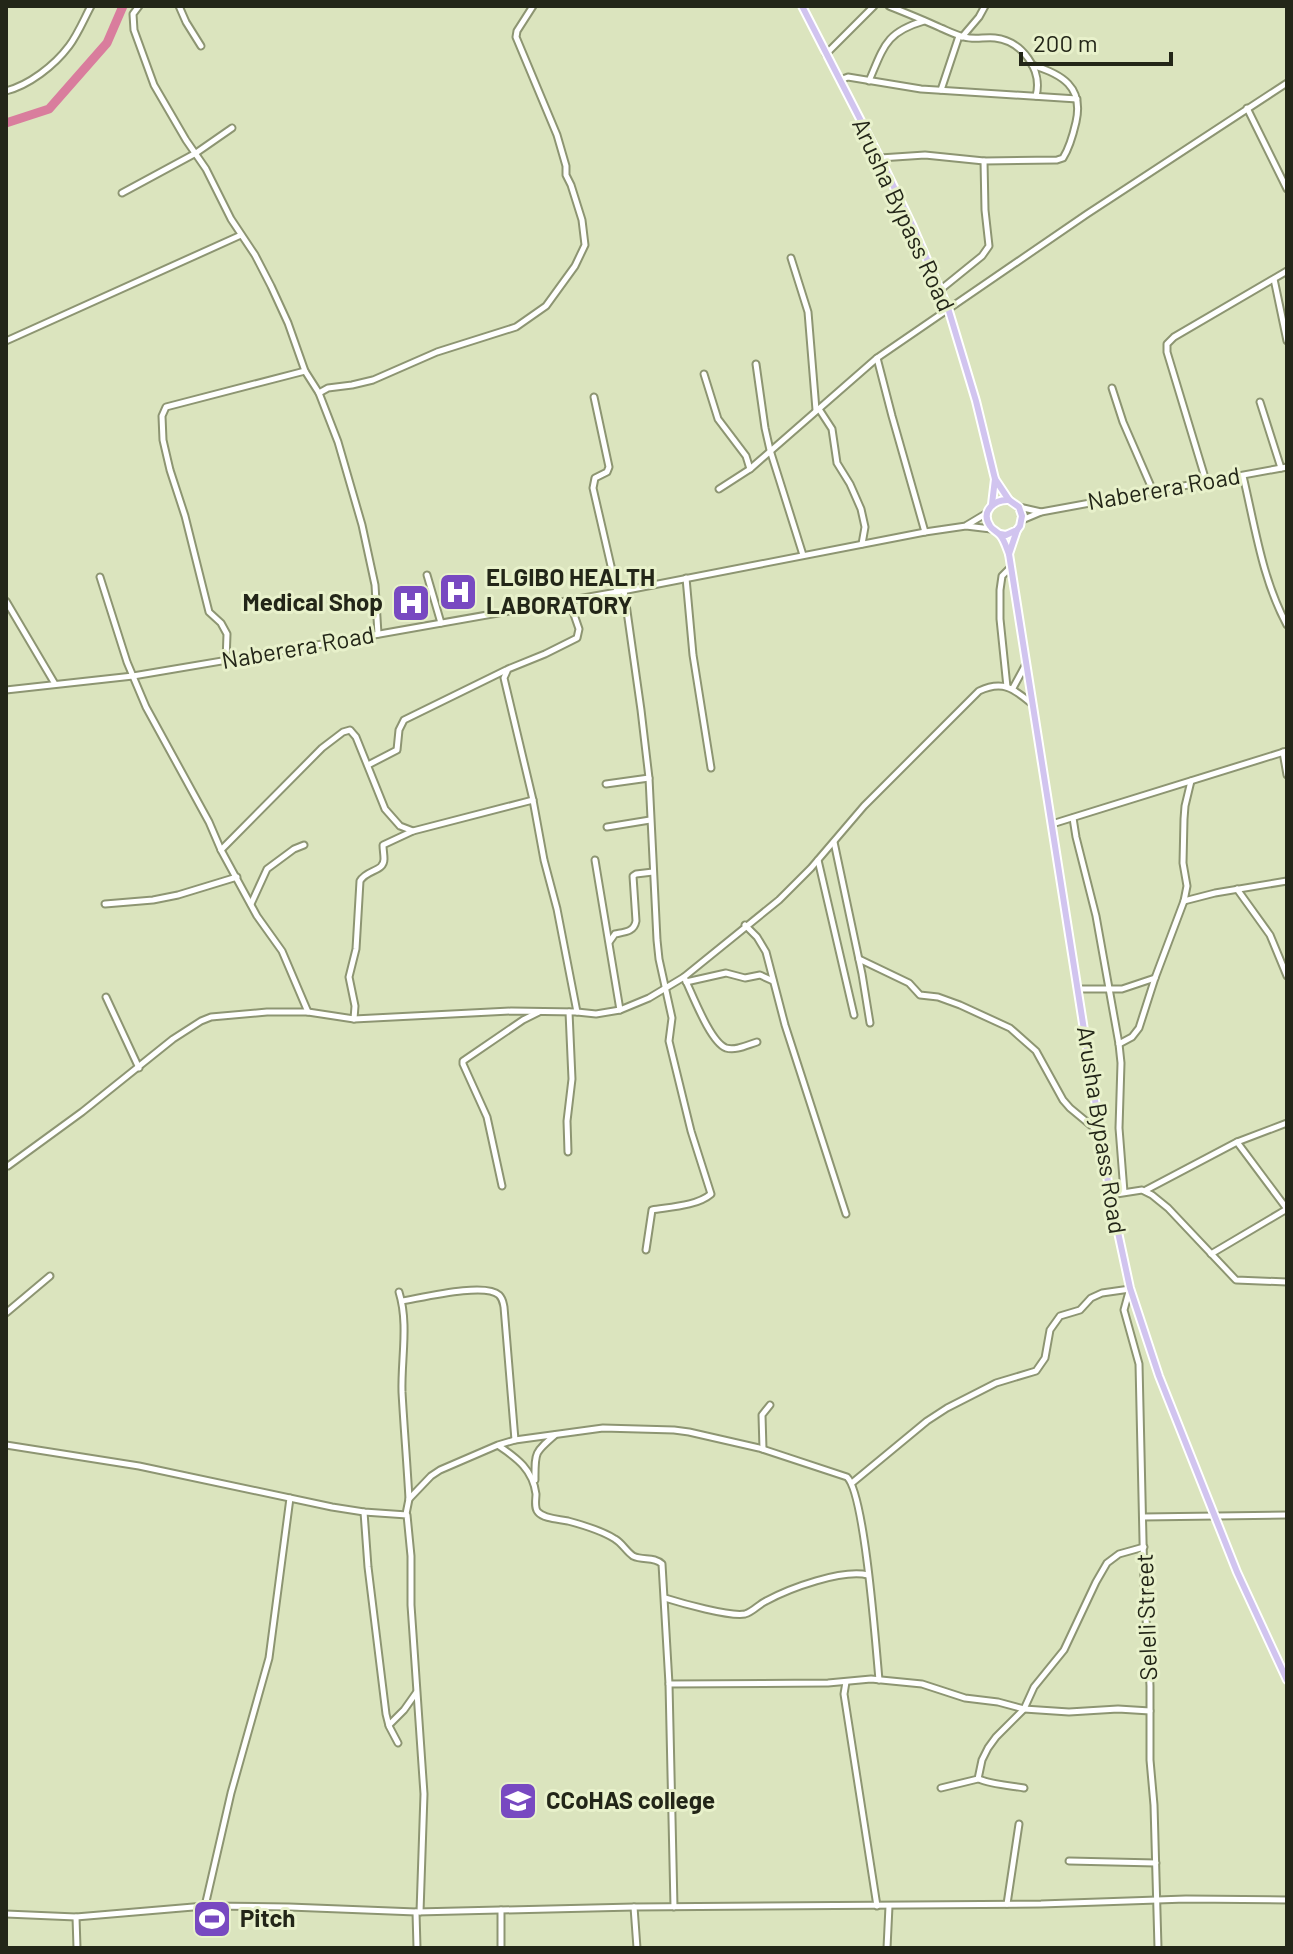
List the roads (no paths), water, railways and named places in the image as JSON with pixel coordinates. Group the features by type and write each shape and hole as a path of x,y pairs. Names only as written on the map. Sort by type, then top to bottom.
{"main road":[{"name":"Arusha Bypass Road","path":"802,6 923,249 948,308 995,479 1009,500 1019,507"},
{"name":"Arusha Bypass Road","path":"987,513 992,504 995,479"},
{"path":"992,504 1009,500"},
{"path":"1019,507 1022,520"},
{"path":"987,513 991,529 1000,534 1017,530"},
{"name":"Arusha Bypass Road","path":"1009,554 1022,520"},
{"name":"Arusha Bypass Road","path":"1000,534 1009,554 1110,1195 1130,1288 1172,1413 1241,1581 1287,1680"}],"street":[{"path":"6,91 21,86 60,57 91,6"},
{"path":"139,6 133,14 134,30 151,76 231,219 255,255 283,311 305,371 319,393 338,442 362,525 375,585 378,634"},
{"path":"179,6 201,46"},
{"path":"319,393 328,388 373,380 437,352 516,327 546,306 575,266 585,245 582,220 566,175 557,135 516,37 533,6"},
{"path":"826,54 874,6"},
{"path":"889,6 961,36 996,38 1016,45 1032,65 1038,80 1036,96"},
{"path":"941,90 961,36 985,6"},
{"path":"869,81 891,37 908,26 924,21"},
{"path":"880,158 925,155 984,161 1063,158 1074,131 1077,99 1070,85 1060,76 1032,65"},
{"path":"840,80 848,77 921,89 1077,99"},
{"path":"719,489 750,469 877,358 1287,83"},
{"path":"1247,108 1287,189"},
{"path":"122,193 196,153 232,128"},
{"path":"940,290 982,256 989,246 984,161"},
{"path":"6,341 241,235"},
{"path":"791,258 808,312 817,410 832,429 837,463 861,509 864,521 862,544"},
{"path":"1206,481 1167,344 1287,271"},
{"path":"1274,279 1287,341"},
{"path":"877,358 925,532"},
{"path":"756,364 770,450 803,555"},
{"path":"226,661 228,636 221,623 209,612 170,470 163,440 162,416 166,407 305,371"},
{"path":"704,374 718,419 746,456 750,469"},
{"path":"1112,388 1153,491"},
{"path":"594,397 609,467 607,472 595,478 593,488 617,592"},
{"path":"1260,402 1284,467"},
{"name":"Naberera Road","path":"1022,520 1041,512 1284,467"},
{"path":"1243,476 1268,582 1287,625"},
{"name":"Naberera Road","path":"1019,507 1041,512"},
{"name":"Naberera Road","path":"966,526 987,513"},
{"name":"Naberera Road","path":"6,690 133,676 226,661 617,592 925,532 966,526 991,529"},
{"path":"1010,688 1000,619 1000,590 1002,576 1011,567"},
{"path":"427,575 441,623"},
{"path":"100,577 146,707 251,905 282,951 308,1012"},
{"path":"686,578 693,655 711,768"},
{"path":"624,590 649,778 658,950 672,1018 669,1041 691,1131 711,1194 707,1198 652,1210 646,1250"},
{"path":"368,765 397,750 399,730 404,720 577,638 579,629 569,600"},
{"path":"6,601 55,684"},
{"path":"1010,688 1026,664"},
{"path":"507,669 504,678 564,939 577,1012"},
{"path":"8,1166 173,1039 211,1017 267,1012 308,1012 354,1019 540,1011 596,1014 620,1010 649,998 685,979 745,925 779,900 864,806 975,694 991,686 1010,688 1031,703"},
{"path":"221,850 310,759 343,732 350,730 354,733 385,809 400,826 413,831"},
{"path":"1052,824 1285,752 1287,775"},
{"path":"606,784 649,778"},
{"path":"1119,1044 1132,1037 1139,1028 1184,901 1187,886 1183,863 1184,819 1191,781"},
{"path":"354,1019 355,1006 349,977 356,949 360,881 363,875 385,863 383,845 413,831 533,800"},
{"path":"1073,818 1096,916 1119,1044 1119,1128 1124,1192"},
{"path":"607,827 650,820"},
{"path":"834,841 870,1023"},
{"path":"251,905 267,869 304,845"},
{"path":"818,859 854,1015"},
{"path":"595,860 620,1010"},
{"path":"609,944 615,934 629,931 635,926 633,875 653,872"},
{"path":"105,904 178,895 237,877"},
{"path":"1184,901 1287,881"},
{"path":"1237,889 1270,935 1287,976"},
{"path":"745,925 766,952 785,1025 846,1214"},
{"path":"859,959 909,983 920,995 938,997 960,1005 1010,1028 1036,1051 1063,1100 1100,1133"},
{"path":"685,979 726,973 748,979 760,975 774,981"},
{"path":"1078,989 1122,989 1155,978"},
{"path":"685,979 718,1043 734,1049 757,1042"},
{"path":"106,997 139,1068"},
{"path":"502,1186 487,1117 463,1061 540,1011"},
{"path":"568,1152 567,1121 572,1079 569,1012"},
{"path":"1110,1195 1145,1191 1237,1142 1287,1123"},
{"path":"1211,1254 1287,1209 1237,1142"},
{"path":"1145,1191 1168,1208 1238,1281 1287,1282"},
{"path":"6,1313 50,1276"},
{"path":"852,1483 916,1429 947,1408 996,1383 1036,1371 1045,1358 1050,1330 1060,1316 1080,1310 1091,1298 1102,1293 1130,1288"},
{"name":"Seleli Street","path":"1130,1288 1124,1310 1139,1364 1158,1948"},
{"path":"402,1301 472,1290 490,1291 503,1299 515,1440"},
{"path":"399,1292 404,1329 402,1391 409,1499 406,1514 424,1794 417,1948"},
{"path":"763,1449 762,1415 770,1405"},
{"path":"409,1499 440,1470 498,1445 603,1428 674,1430 763,1449 847,1477 852,1483 861,1518 879,1680"},
{"path":"556,1434 536,1451 536,1508 542,1515 612,1537 632,1555 660,1560 662,1564 669,1684 674,1907"},
{"path":"6,1445 139,1466 364,1512 406,1514"},
{"path":"498,1445 529,1472 535,1489"},
{"path":"205,1906 231,1793 269,1658 290,1498"},
{"path":"364,1512 381,1682 389,1726 398,1743"},
{"path":"1143,1517 1287,1515"},
{"path":"978,1779 988,1748 1024,1709 1034,1687 1064,1650 1107,1563 1119,1554 1144,1547"},
{"path":"664,1598 743,1614 766,1600 808,1583 854,1572 868,1575"},
{"path":"669,1684 846,1682 868,1679 922,1684 965,1698 1024,1709 1060,1712 1150,1711"},
{"path":"846,1682 845,1698 877,1906"},
{"path":"389,1726 416,1693"},
{"path":"941,1788 978,1779 1024,1788"},
{"path":"1007,1904 1019,1824"},
{"path":"1069,1861 1156,1863"},
{"path":"6,1914 76,1917 205,1906 418,1912 1287,1900"},
{"path":"887,1948 889,1906"},
{"path":"634,1907 637,1948"},
{"path":"501,1910 501,1948"},
{"path":"76,1917 77,1948"}],"waterway":[{"path":"6,123 49,109 107,43 123,6"}],"place":[{"name":"ELGIBO HEALTH LABORATORY","path":"458,592"},
{"name":"Medical Shop","path":"411,603"},
{"name":"CCoHAS college","path":"518,1801"},
{"name":"Pitch","path":"212,1919"}]}
